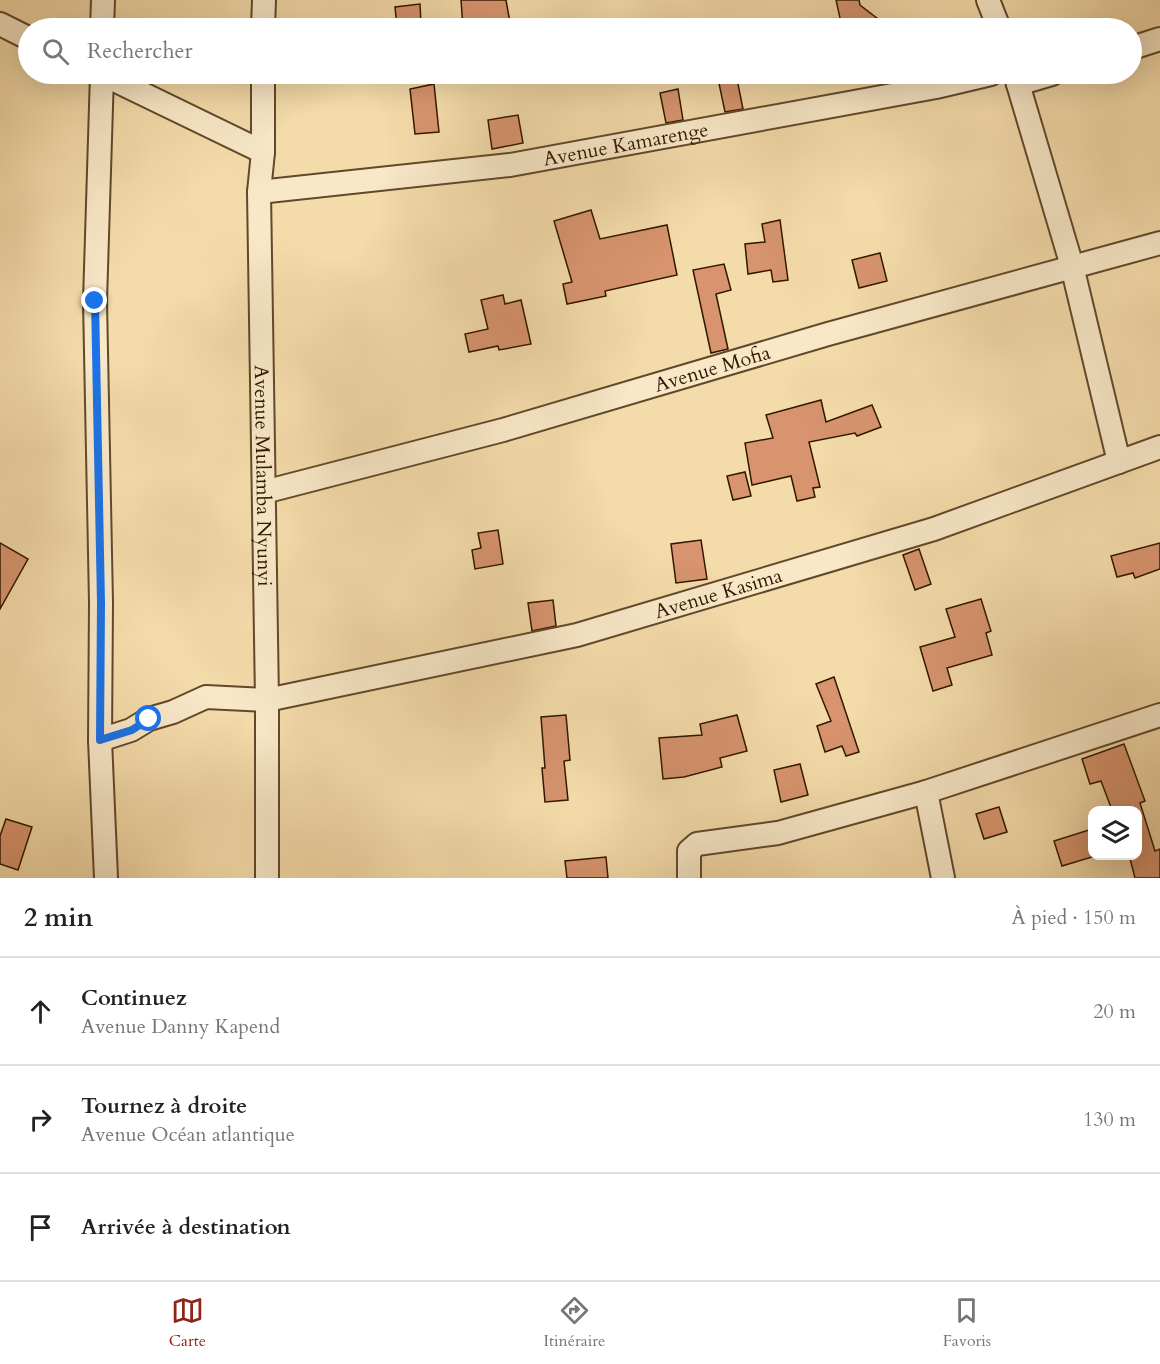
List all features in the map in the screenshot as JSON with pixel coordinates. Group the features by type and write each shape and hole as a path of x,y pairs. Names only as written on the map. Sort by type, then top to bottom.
{"street":[{"path":"102,18 103,0"},
{"path":"988,0 995,18"},
{"path":"266,18 270,1"},
{"path":"0,24 18,33"},
{"path":"1142,45 1160,39"},
{"path":"102,84 95,301 101,603 100,740 106,878"},
{"path":"123,84 263,152"},
{"name":"Avenue Mulamba Nyunyi","path":"263,84 263,152 259,192 267,700 267,878"},
{"name":"Avenue Kamarenge","path":"259,192 510,165 949,84"},
{"path":"1018,84 1072,266 1119,462"},
{"name":"Avenue Mofia","path":"264,492 503,430 817,338 1160,243"},
{"name":"Avenue Kasima","path":"100,740 132,730 149,719 173,712 206,697 267,700 578,635 934,530 1160,447"},
{"path":"689,878 689,851 697,844 778,833 926,792 1160,715"},
{"path":"926,792 942,878"}],"building":[{"path":"461,0 506,0 509,18 462,18"},
{"path":"836,0 859,0 860,5 877,18 840,18"},
{"path":"420,4 421,18 396,18 395,7"},
{"path":"434,84 439,132 415,134 410,89"},
{"path":"719,84 738,84 743,109 725,112"},
{"path":"678,89 683,120 666,123 660,93"},
{"path":"518,115 523,143 492,149 488,120"},
{"path":"591,210 600,239 667,225 677,275 605,291 606,296 567,304 563,284 572,282 554,221"},
{"path":"780,220 788,280 773,282 771,270 748,274 745,244 765,242 762,224"},
{"path":"880,253 887,281 859,288 852,260"},
{"path":"724,264 731,290 716,294 728,349 711,353 693,270"},
{"path":"503,295 505,304 521,300 531,344 499,350 498,346 469,352 465,334 488,329 481,300"},
{"path":"821,400 826,422 872,405 881,427 857,436 855,433 809,442 820,487 813,488 815,497 797,501 791,476 752,485 745,443 773,438 766,415"},
{"path":"745,472 751,496 733,500 727,476"},
{"path":"498,530 503,564 475,569 472,550 481,548 478,533"},
{"path":"701,540 707,579 676,583 671,544"},
{"path":"0,543 28,559 0,609"},
{"path":"1160,543 1160,569 1135,578 1133,573 1117,577 1111,556"},
{"path":"919,549 931,584 915,590 903,555"},
{"path":"981,599 991,631 986,633 992,655 947,668 952,685 933,691 920,647 955,637 946,609"},
{"path":"553,600 556,626 532,631 528,603"},
{"path":"834,677 859,752 846,756 842,746 825,752 817,726 831,721 816,684"},
{"path":"566,715 570,760 564,761 568,800 545,802 541,717"},
{"path":"737,715 747,751 720,758 722,767 684,777 663,779 659,738 702,735 700,724"},
{"path":"1124,744 1145,801 1140,803 1141,806 1110,806 1101,781 1090,784 1082,759"},
{"path":"800,764 808,795 781,802 774,770"},
{"path":"999,807 1007,832 984,839 976,814"},
{"path":"1142,809 1155,851 1160,849 1160,878 1135,878 1130,860 1142,860"},
{"path":"6,819 32,827 18,870 0,864 0,836"},
{"path":"1088,830 1088,858 1062,866 1054,841"},
{"path":"606,857 608,878 567,878 565,861"}],"route":[{"path":"95,301 101,603 100,740 132,730 149,719"}]}
